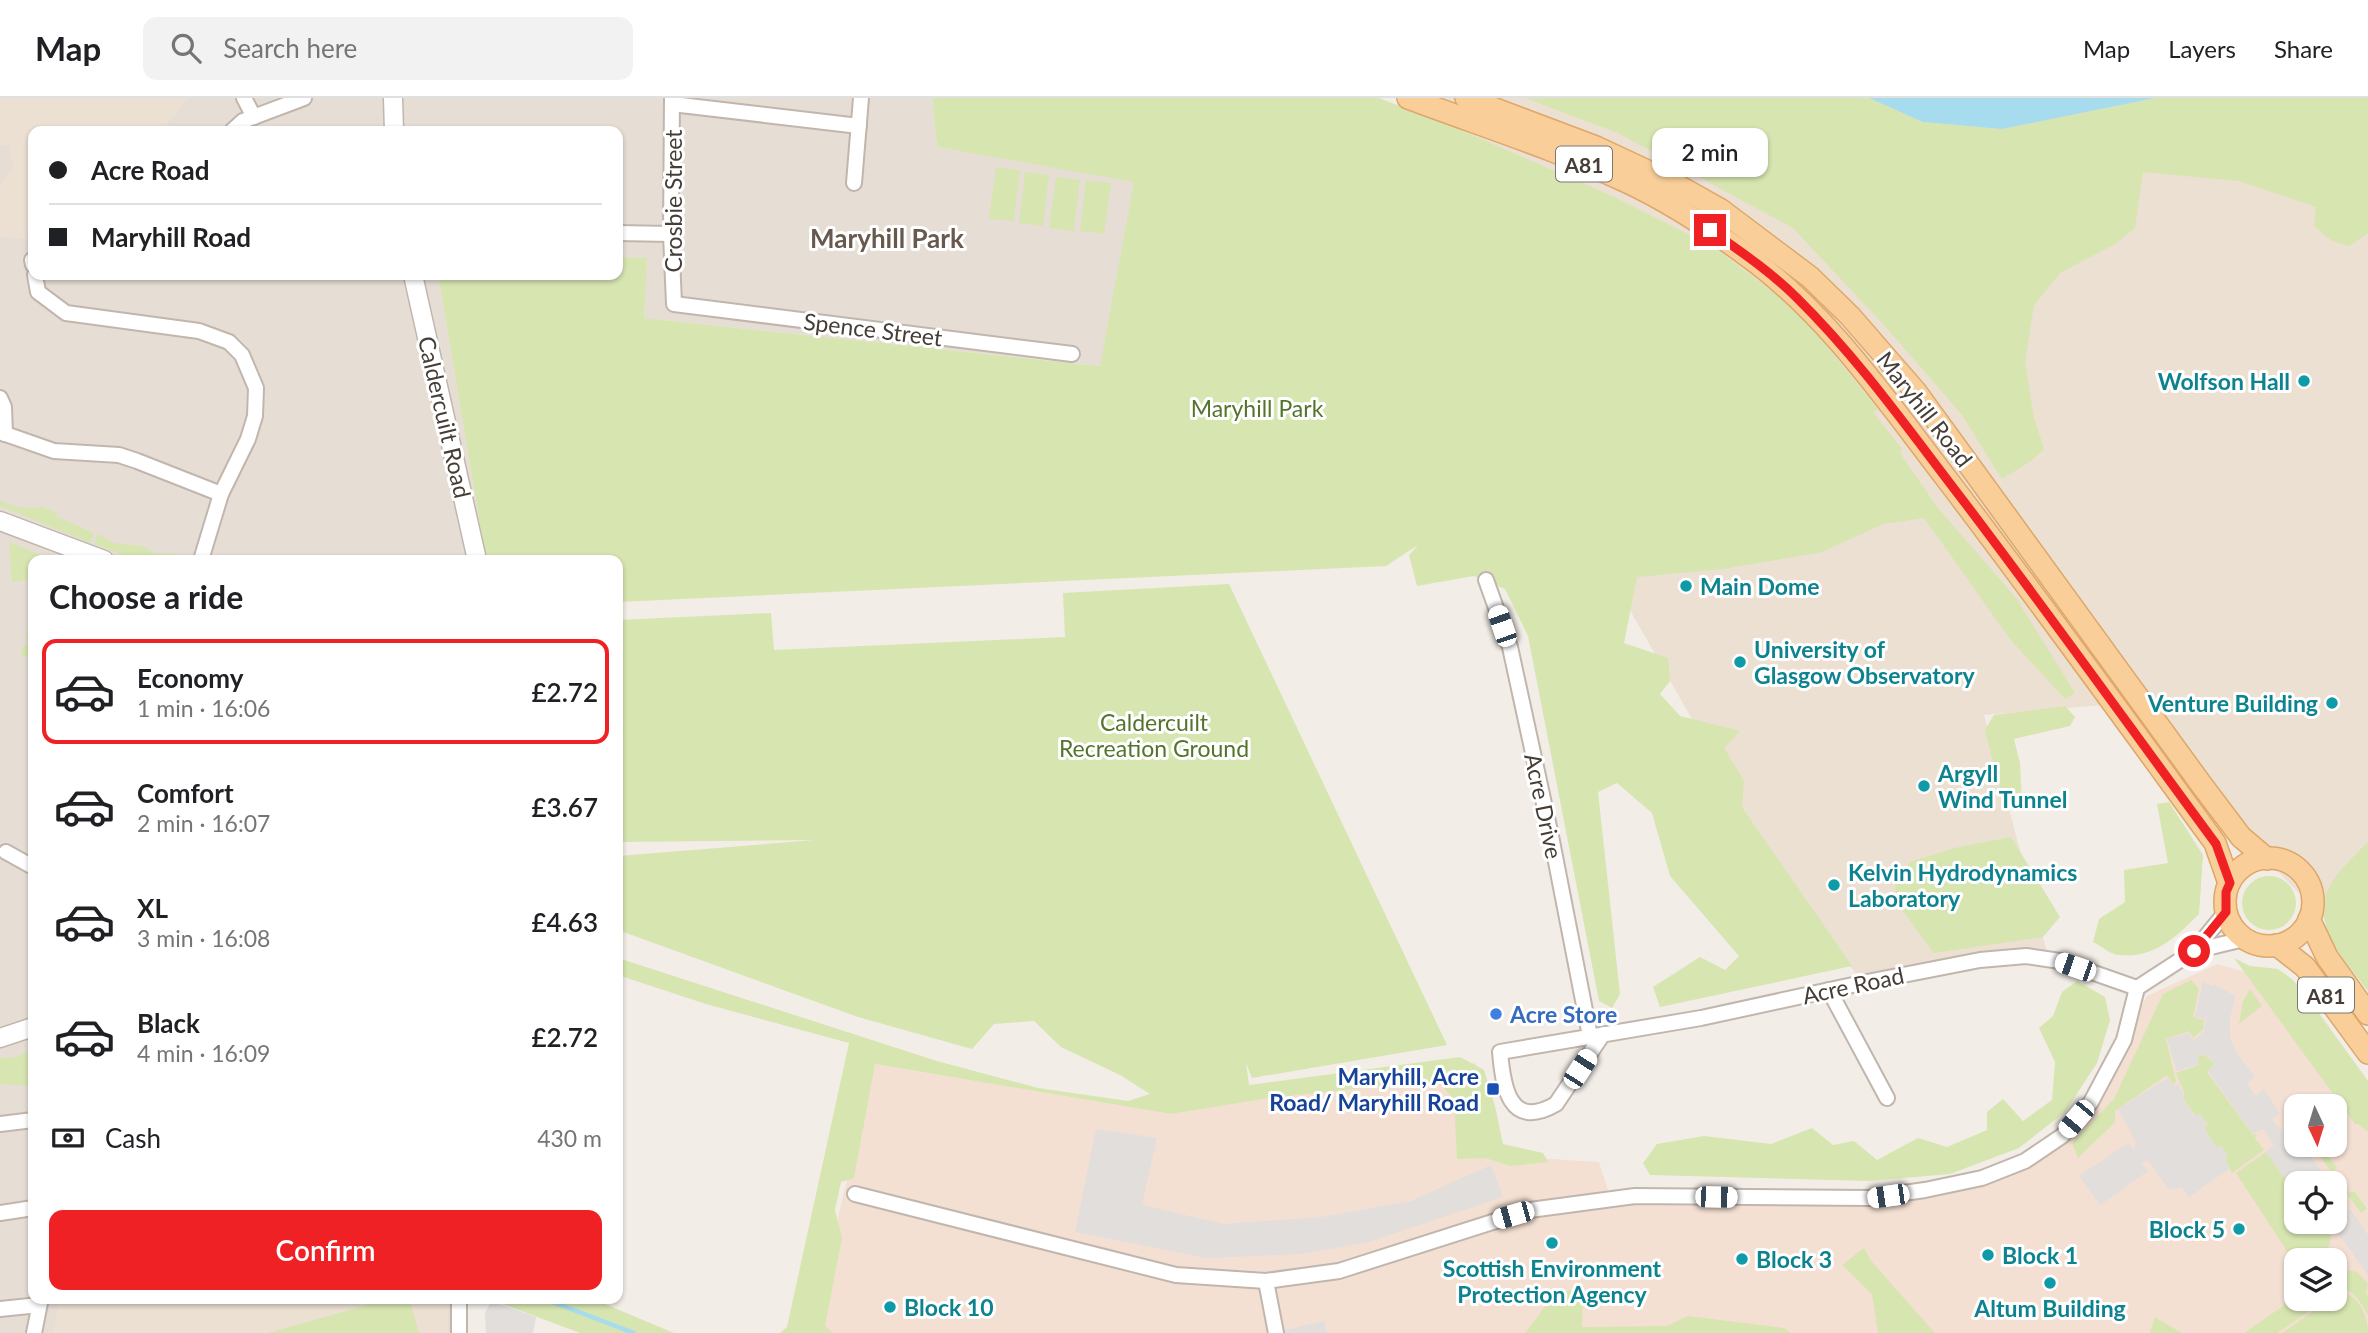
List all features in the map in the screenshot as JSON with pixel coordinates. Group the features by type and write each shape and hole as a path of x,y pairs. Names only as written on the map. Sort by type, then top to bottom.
{"main road":[{"name":"Maryhill Road","path":"1408,98 1445,105 1662,200 1749,256 1795,296 1828,329 1891,406 2036,597 2216,844 2230,883"},
{"name":"Maryhill Road","path":"1466,98 1596,147 1673,183 1721,210 1810,277 1850,316 1916,392 2201,784 2241,837 2267,859"},
{"path":"2230,883 2245,866 2267,859"},
{"name":"A81","path":"2267,859 2291,864 2306,880 2313,900 2309,919 2327,957 2368,1014"},
{"name":"A81","path":"2226,912 2226,892 2230,883"},
{"path":"2226,912 2229,922 2244,939"},
{"path":"2277,945 2296,936 2309,919"},
{"name":"A81","path":"2244,939 2266,946 2277,945 2305,967 2368,1053"}],"street":[{"path":"244,98 254,117"},
{"path":"238,126 243,121 304,98"},
{"path":"393,98 394,126"},
{"path":"854,183 861,98"},
{"path":"672,101 859,126"},
{"name":"Crosbie Street","path":"672,101 671,234 674,304"},
{"path":"623,233 671,234"},
{"path":"36,280 38,292 66,313 199,331 229,342 242,355 256,388 254,416 248,439 221,494 203,555"},
{"name":"Caldercuilt Road","path":"414,280 476,555"},
{"name":"Spence Street","path":"674,304 1072,354"},
{"path":"0,398 4,407 3,433 54,451 119,456 137,461 221,494"},
{"path":"0,521 91,555"},
{"name":"Acre Drive","path":"1486,580 1513,660 1597,1035"},
{"path":"6,852 28,864"},
{"path":"855,1194 1176,1275 1266,1282 1339,1270 1531,1210 1605,1199 1635,1196 1869,1198 1925,1190 1982,1178 2025,1161 2062,1136 2091,1101 2124,1040 2137,988 2194,951 2226,912"},
{"path":"2194,951 2244,939"},
{"name":"Acre Road","path":"1597,1035 1562,1096 1546,1110 1524,1110 1513,1104 1505,1093 1500,1052 1597,1035 1701,1018 1980,960 2026,956 2060,961 2137,988"},
{"path":"1829,990 1888,1098"},
{"path":"0,1038 28,1029"},
{"path":"0,1124 28,1121"},
{"path":"0,1213 28,1209"},
{"path":"1266,1282 1276,1333"},
{"path":"0,1309 29,1304"},
{"path":"34,1333 40,1304"},
{"path":"459,1304 459,1333"}],"shaded area":[{"path":"0,98 187,98 165,126 28,126 28,239 0,236 0,187 14,165 9,145 0,145"},
{"path":"187,98 932,98 937,147 1135,180 1101,366 643,318 647,258 623,257 623,126 165,126"},
{"path":"1405,98 2368,98 2368,981 2327,922 2114,704 1984,715 2049,960 2026,956 1862,983 1742,807 1606,568 1449,125"},
{"path":"9,144 14,166 0,187 0,145"},
{"path":"0,236 28,239 28,280 439,280 485,555 28,555 28,1304 465,1304 463,1333 0,1333"},
{"path":"2217,964 2287,984 2368,1103 2368,1333 810,1333 875,1064 1171,1114 1476,1063 1505,1156 1599,1162 1610,1196 1924,1190 2035,1160 2096,1096 2147,996"},
{"path":"2203,982 2213,986 2214,984 2235,996 2230,1018 2230,1036 2235,1050 2255,1077 2247,1084 2256,1096 2264,1089 2280,1114 2272,1119 2284,1132 2284,1157 2312,1157 2321,1171 2284,1171 2284,1177 2266,1152 2274,1145 2263,1129 2253,1134 2208,1071 2215,1064 2208,1056 2197,1054 2199,1064 2177,1071 2167,1039 2189,1033 2193,1041 2204,1031 2206,1019 2195,1017"},
{"path":"2168,1078 2174,1086 2178,1084 2184,1094 2181,1097 2196,1117 2200,1114 2207,1125 2204,1129 2217,1148 2221,1146 2228,1156 2224,1159 2230,1168 2189,1197 2182,1187 2169,1190 2145,1160 2141,1163 2148,1171 2100,1205 2079,1176 2128,1143 2134,1150 2136,1142 2118,1109"},
{"path":"1096,1129 1157,1138 1142,1205 1224,1224 1321,1217 1411,1201 1491,1165 1503,1197 1368,1242 1301,1254 1207,1258 1075,1232"},
{"path":"2350,1209 2368,1235 2368,1275 2339,1234 2347,1234 2347,1211"},
{"path":"58,1304 448,1304 448,1333 53,1333"},
{"path":"490,1304 499,1304 536,1317 533,1333 486,1333 485,1313"},
{"path":"1324,1321 1327,1333 1273,1333"}],"green space":[{"path":"932,98 1379,98 1449,125 1612,196 1712,246 1797,310 1878,409 1873,412 1902,449 1900,453 1937,507 2016,598 2075,693 2065,699 2010,639 1924,518 1883,524 1822,552 1723,569 1637,577 1624,643 1668,658 1670,681 1660,694 1680,716 1740,731 1724,748 1744,781 1742,807 1852,966 1660,1007 1653,987 1700,957 1725,970 1739,956 1670,876 1652,813 1617,783 1598,792 1620,994 1612,1008 1599,1001 1528,636 1505,589 1474,576 1417,586 1409,555 1418,545 1386,566 623,602 623,555 485,555 439,280 623,280 623,257 647,258 644,318 1100,366 1134,182 937,147"},
{"path":"1525,98 1869,98 1923,122 2002,129 2155,98 2368,98 2368,233 2349,246 2332,241 2314,226 2316,207 2239,181 2143,172 2135,228 2115,244 2060,273 2034,305 2025,362 2034,418 2044,449 2031,461 2002,479 1962,415 1885,326 1793,228 1618,133"},
{"path":"996,167 1020,170 1014,221 989,219"},
{"path":"1025,172 1049,175 1043,226 1019,223"},
{"path":"1056,177 1080,180 1074,231 1049,228"},
{"path":"1086,180 1111,183 1104,234 1080,231"},
{"path":"0,500 16,507 40,506 57,512 56,516 94,533 90,543 0,506"},
{"path":"98,534 113,543 143,546 154,553 190,555 123,555 94,544"},
{"path":"9,542 41,555 28,555 28,580 12,582"},
{"name":"Caldercuilt Recreation Ground","path":"1229,584 1447,1045 1252,1078 1246,1063 1249,1085 1460,1057 1484,1070 1503,1144 1543,1153 1548,1162 1511,1166 1485,1158 1457,1159 1454,1100 1439,1083 1399,1084 1269,1098 1171,1114 875,1064 854,1178 841,1182 835,1210 842,1238 825,1326 833,1333 780,1333 787,1327 849,1043 706,1004 623,977 623,960 937,1061 1038,1088 1128,1101 1150,1094 1120,1075 1061,1047 1034,1021 994,1024 972,1049 858,1017 623,932 623,856 815,840 623,842 623,620 771,613 774,650 1065,637 1063,593"},
{"path":"28,646 28,656 22,657 21,647"},
{"path":"2065,706 2075,717 2070,726 2014,739 2020,763 2022,803 2005,809 1985,730 1994,715"},
{"path":"2169,802 2203,855 2199,914 2182,931 2153,950 2131,955 2109,952 2093,942 2099,919 2125,902 2124,870 2168,863 2157,804"},
{"path":"2011,837 2060,917 2043,937 1934,953 1897,903 1895,884 1910,862 1955,848"},
{"path":"2368,842 2368,991 2341,956 2327,930 2324,902 2332,882"},
{"path":"2269,876 2288,884 2296,903 2288,922 2269,930 2250,922 2242,903 2250,884"},
{"path":"2234,958 2250,966 2278,969 2303,991 2368,1081 2368,1132 2355,1124 2347,1113 2347,1094 2333,1094"},
{"path":"2191,980 2199,989 2193,1017 2204,1020 2203,1029 2193,1038 2189,1031 2166,1039 2176,1082 2173,1084 2167,1075 2115,1111 2115,1122 2078,1158 2072,1143 2114,1099 2163,994"},
{"path":"2077,981 2105,997 2110,1020 2097,1063 2065,1112 2019,1148 1950,1174 1869,1181 1650,1175 1643,1163 1657,1144 1704,1136 1771,1144 1812,1128 1833,1145 1854,1141 1877,1160 1918,1138 1947,1147 1987,1130 1987,1112 2003,1099 2023,1121 2052,1100 2055,1062 2039,1028 2053,1016 2062,992"},
{"path":"2250,989 2262,1006 2239,1024 2243,1001"},
{"path":"28,1052 28,1086 0,1084 0,1058 15,1057"},
{"path":"2197,1055 2206,1056 2215,1064 2207,1072 2253,1135 2257,1134 2255,1138 2264,1150 2232,1173 2225,1159 2228,1156 2221,1146 2217,1148 2204,1128 2208,1125 2200,1114 2196,1116 2182,1097 2185,1094 2176,1073 2199,1065"},
{"path":"2266,1152 2284,1177 2284,1234 2330,1234 2328,1248 2285,1248 2236,1173"},
{"path":"2321,1157 2329,1157 2337,1168 2331,1171"},
{"path":"2347,1190 2349,1193 2354,1191 2367,1209 2361,1213"},
{"path":"1864,1248 1872,1262 1935,1333 1878,1333 1872,1294 1842,1265"},
{"path":"2347,1270 2357,1272 2368,1284 2368,1315 2358,1299 2347,1290"},
{"path":"1583,1289 1582,1327 1667,1326 1688,1316 1784,1328 1791,1333 1525,1333 1556,1292"},
{"path":"2347,1294 2361,1307 2368,1333 2282,1333 2313,1311 2347,1311"},
{"path":"372,1304 410,1304 419,1333 268,1333"},
{"path":"502,1304 605,1304 674,1333 580,1333"},
{"path":"2284,1305 2284,1311 2310,1311 2277,1333 2244,1333"},
{"path":"2155,1317 2182,1333 2150,1333"}],"water":[{"path":"1869,98 2155,98 2002,129 1923,122"}],"waterway":[{"path":"558,1304 634,1333"}],"place":[{"name":"Wolfson Hall","path":"2304,381"},
{"name":"Main Dome","path":"1686,586"},
{"name":"University of Glasgow Observatory","path":"1740,662"},
{"name":"Venture Building","path":"2332,703"},
{"name":"Argyll Wind Tunnel","path":"1924,786"},
{"name":"Kelvin Hydrodynamics Laboratory","path":"1834,885"},
{"name":"Acre Store","path":"1496,1014"},
{"name":"Maryhill, Acre Road/ Maryhill Road","path":"1493,1089"},
{"name":"Block 5","path":"2239,1229"},
{"name":"Scottish Environment Protection Agency","path":"1552,1243"},
{"name":"Block 1","path":"1988,1255"},
{"name":"Block 3","path":"1742,1259"},
{"name":"Altum Building","path":"2050,1283"},
{"name":"Block 10","path":"890,1307"}],"district":[{"name":"Maryhill Park","path":"887,238"}],"route":[{"path":"1710,230 1749,256 1828,329 1891,406 2036,597 2216,844 2230,883 2226,892 2226,912 2194,951"}]}
